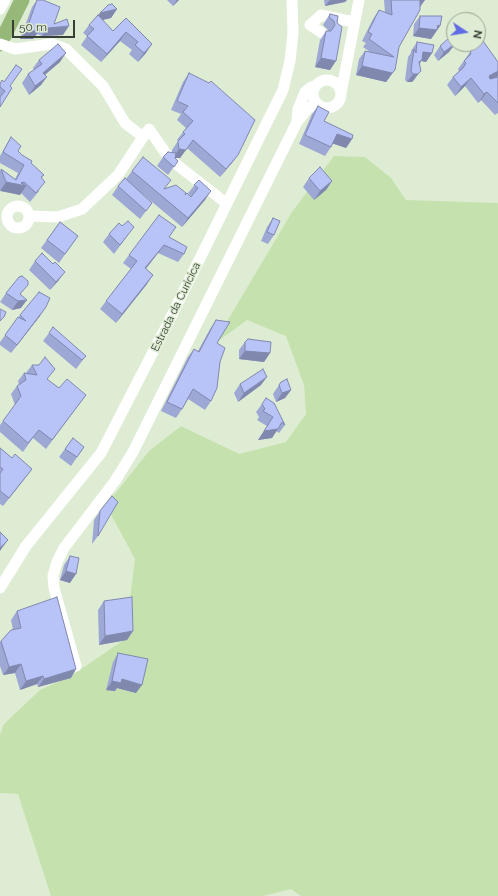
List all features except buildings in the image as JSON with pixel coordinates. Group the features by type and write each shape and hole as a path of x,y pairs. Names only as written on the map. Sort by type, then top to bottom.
{"street":[{"path":"0,9 5,0"},
{"name":"Estrada da Curicica","path":"0,588 26,546 100,453 169,321 283,90 290,61 292,0"},
{"path":"296,122 309,107 326,108 335,106 340,98 346,64 347,32 359,0"},
{"path":"310,25 321,15 347,32"},
{"path":"292,24 310,25 322,30"},
{"path":"5,46 24,49 52,44 66,49 103,86 125,123 143,137"},
{"path":"76,666 54,588 53,576 57,562 64,548 116,481 133,452 296,122 301,99 307,89 316,86 323,81 328,81 336,77 346,64"},
{"path":"328,81 337,85 341,93"},
{"path":"316,86 313,91 314,100 321,107"},
{"path":"30,216 58,217 82,209 118,175 149,129 167,155"},
{"path":"176,164 226,203"}],"green space":[{"path":"334,156 365,157 391,178 406,200 498,203 498,896 301,896 291,889 263,896 51,896 18,794 0,793 0,735 4,724 40,690 71,676 125,639 135,559 106,505 149,451 181,426 239,454 286,442 306,414 304,385 286,336 247,320 213,345 292,212"}],"waterway":[{"path":"0,44 22,0"}]}
